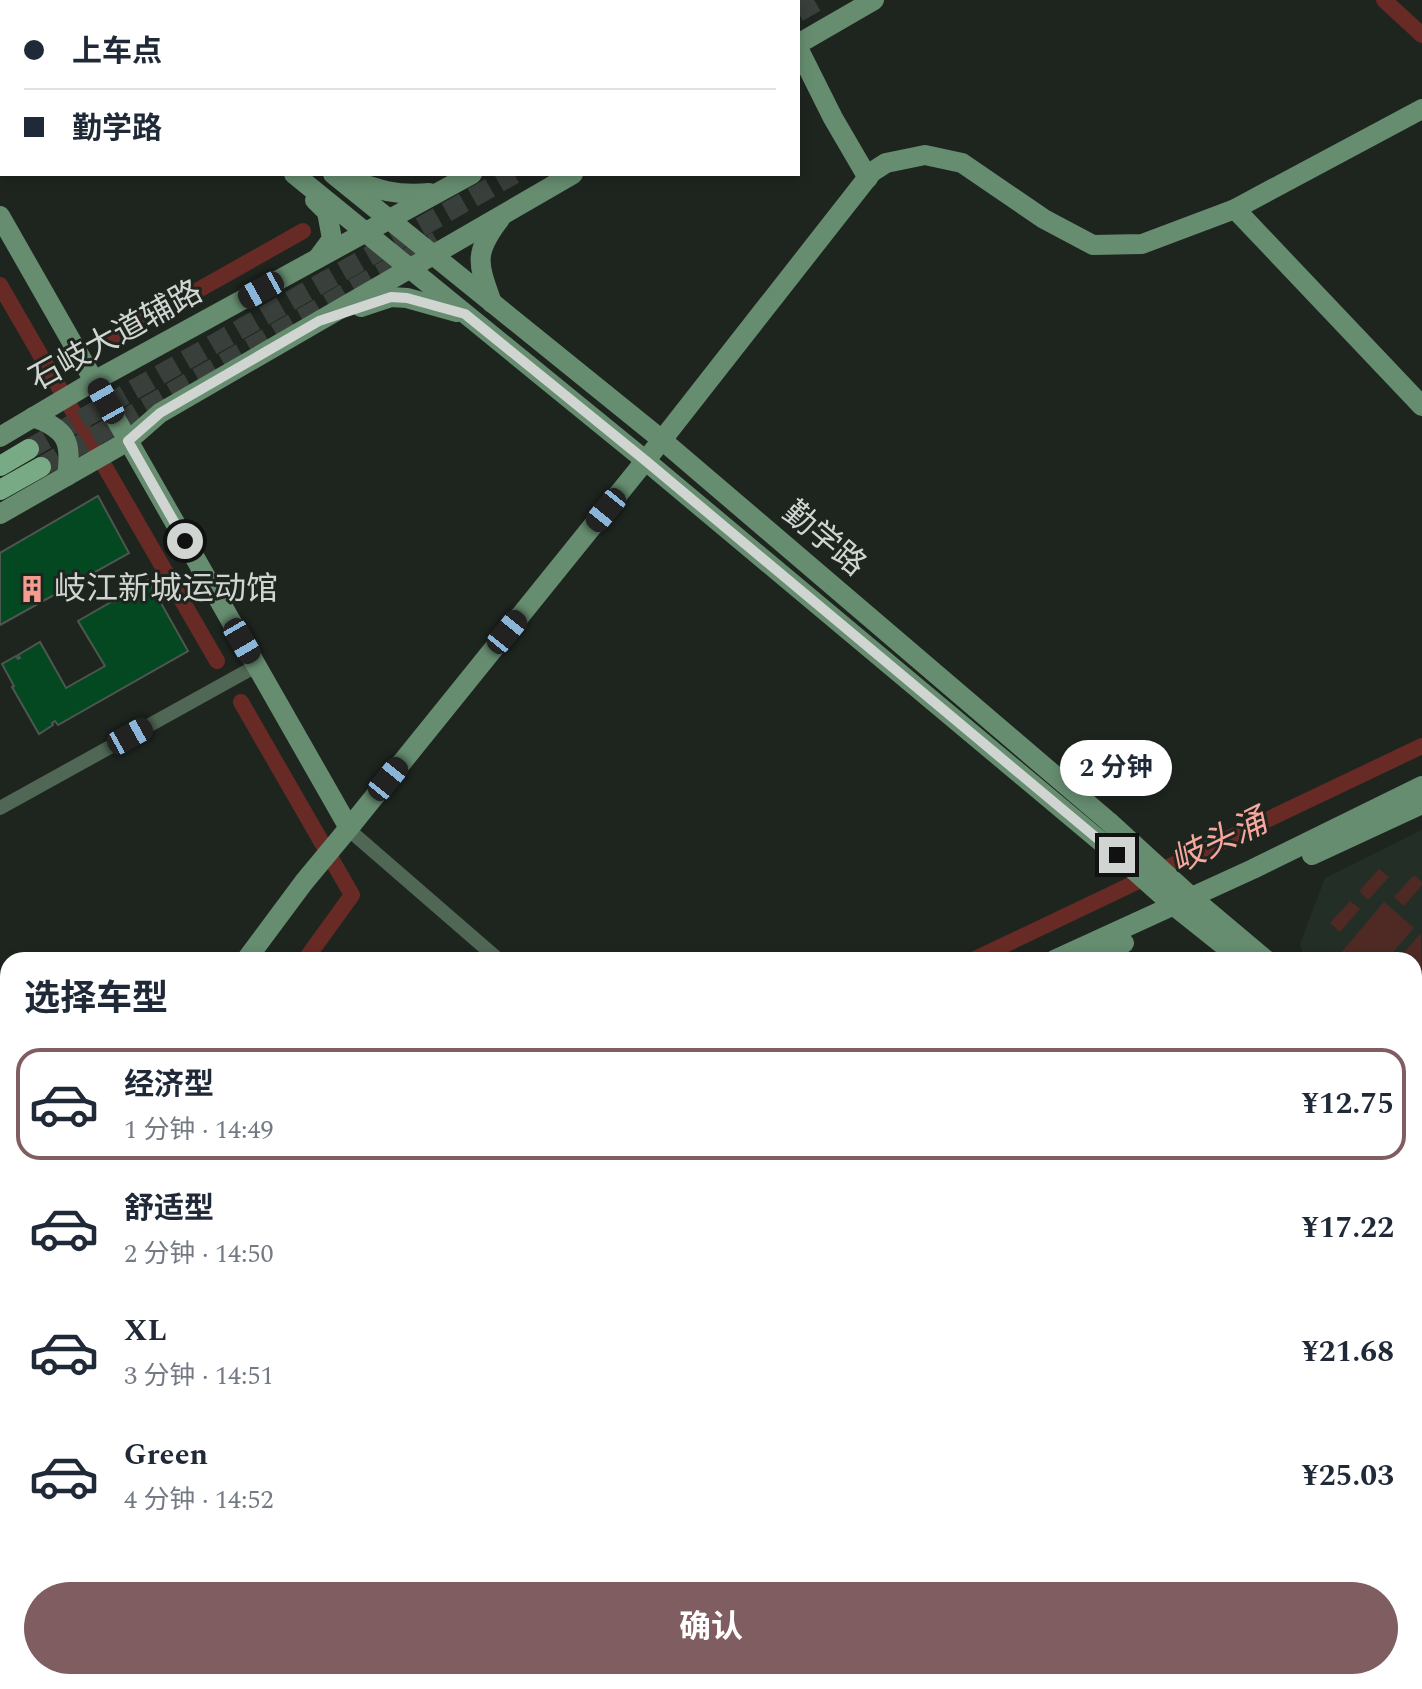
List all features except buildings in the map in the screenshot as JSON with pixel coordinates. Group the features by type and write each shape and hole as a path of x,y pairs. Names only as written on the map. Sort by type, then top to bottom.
{"main road":[{"path":"800,45 874,0"},
{"path":"800,50 833,118 868,178"},
{"path":"252,952 304,882 646,461 872,172 886,163 925,155 962,163 1044,219 1093,245 1142,244 1235,209 1422,109"},
{"path":"294,176 327,212 332,239 317,259"},
{"name":"勤学路","path":"294,176 646,461 1117,855 1255,952"},
{"name":"勤学路","path":"337,176 662,440 1137,846 1234,952"},
{"path":"340,176 382,192 408,195 437,193"},
{"name":"石岐大道辅路","path":"0,437 94,381 317,259 359,228 389,219 468,176"},
{"path":"0,514 128,441 160,413 570,176"},
{"path":"1235,209 1422,406"},
{"path":"492,303 480,269 480,255 485,238 504,214"},
{"path":"0,216 348,829"},
{"path":"319,321 391,297 407,298 465,314"},
{"path":"33,417 50,423 61,432 69,458 67,476"},
{"path":"0,466 29,449"},
{"path":"0,490 41,467"},
{"path":"1103,952 1422,786"},
{"path":"1073,952 1422,804"}],"street":[{"path":"1,804 256,666"},
{"path":"348,829 490,952"}],"shaded area":[{"path":"1422,830 1422,952 1302,952 1300,944 1325,878"},
{"path":"1379,869 1389,877 1368,900 1359,891"},
{"path":"1414,875 1422,885 1404,906 1394,897"},
{"path":"1350,901 1360,909 1340,932 1330,923"},
{"path":"1384,902 1414,928 1393,952 1342,952"},
{"path":"1421,933 1421,952 1405,952"}],"waterway":[{"name":"岐头涌","path":"1384,0 1422,35"},
{"path":"113,338 303,231"},
{"path":"0,285 217,661"},
{"path":"241,702 352,895 311,952"},
{"name":"岐头涌","path":"990,952 1422,746"}],"tunnel":[{"path":"800,11 819,0"},
{"path":"29,449 510,176"},
{"path":"41,467 437,241"}],"place":[{"name":"岐江新城运动馆","path":"32,589"}],"route":[{"path":"185,541 128,441 160,413 319,321 391,297 407,298 465,314 646,461 1117,855"}]}
